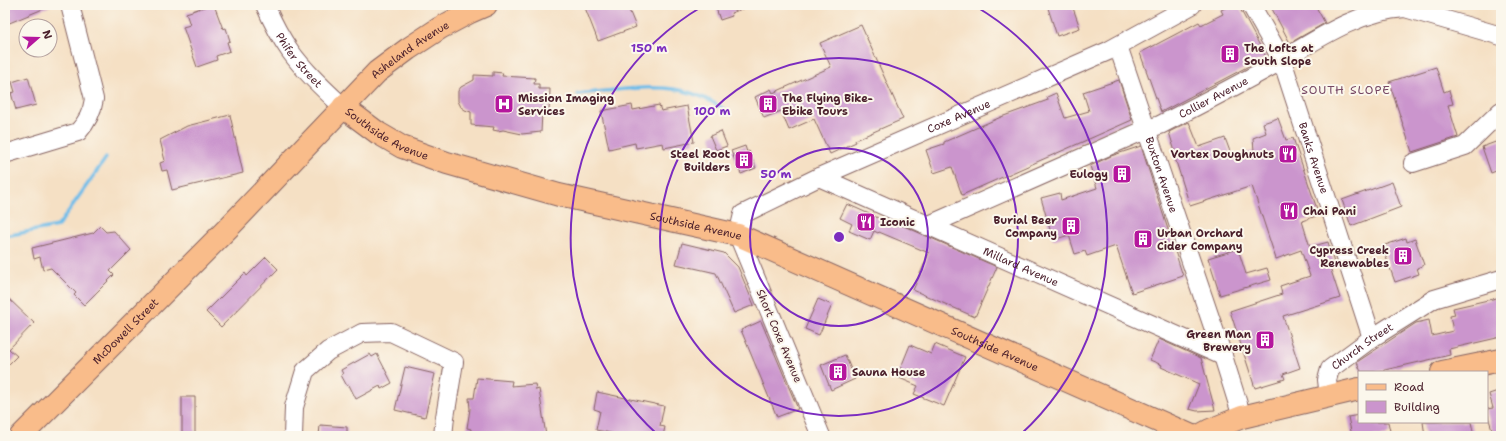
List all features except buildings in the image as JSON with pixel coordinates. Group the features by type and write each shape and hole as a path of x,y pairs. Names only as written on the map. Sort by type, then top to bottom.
{"main road":[{"name":"Asheland Avenue","path":"343,107 377,72 408,49 440,28 486,5"},
{"name":"Southside Avenue","path":"230,226 343,107 378,133 402,147 447,164 559,195 738,235 1192,436"},
{"name":"McDowell Street","path":"21,436 230,226"},
{"path":"1447,371 1501,360"},
{"path":"1199,436 1242,417 1358,390"}],"street":[{"path":"5,154 78,132 93,110 94,99 70,5"},
{"name":"Phifer Street","path":"265,5 290,52 320,85 343,107"},
{"name":"Coxe Avenue","path":"738,235 743,214 819,178 1118,46 1192,5"},
{"name":"Banks Avenue","path":"1251,5 1282,60 1372,338"},
{"name":"Collier Avenue","path":"927,226 1147,129 1160,125 1282,60 1347,23 1389,9 1405,8 1501,36"},
{"name":"Buxton Avenue","path":"1118,46 1223,356 1242,417"},
{"path":"1413,163 1465,146 1501,111"},
{"name":"Millard Avenue","path":"819,178 1223,356"},
{"name":"Short Coxe Avenue","path":"738,235 820,436"},
{"name":"Church Street","path":"1329,396 1327,380 1330,369 1372,338 1434,299 1501,279"},
{"path":"293,436 294,407 305,371 328,351 362,333 391,332 454,362 443,436"}],"waterway":[{"path":"578,94 620,89 665,88 696,95 711,101 729,112"},
{"path":"5,236 58,226 106,158"}],"place":[{"name":"The Lofts at South Slope","path":"1230,54"},
{"name":"Mission Imaging Services","path":"504,104"},
{"name":"The Flying Bike- Ebike Tours","path":"768,104"},
{"name":"Vortex Doughnuts","path":"1288,154"},
{"name":"Steel Root Builders","path":"744,160"},
{"name":"Eulogy","path":"1122,174"},
{"name":"Chai Pani","path":"1289,211"},
{"name":"Iconic","path":"866,222"},
{"name":"Burial Beer Company","path":"1071,226"},
{"name":"Urban Orchard Cider Company","path":"1143,239"},
{"name":"Cypress Creek Renewables","path":"1403,256"},
{"name":"Green Man Brewery","path":"1265,340"},
{"name":"Sauna House","path":"838,372"}],"district":[{"name":"SOUTH SLOPE","path":"1346,90"}]}
